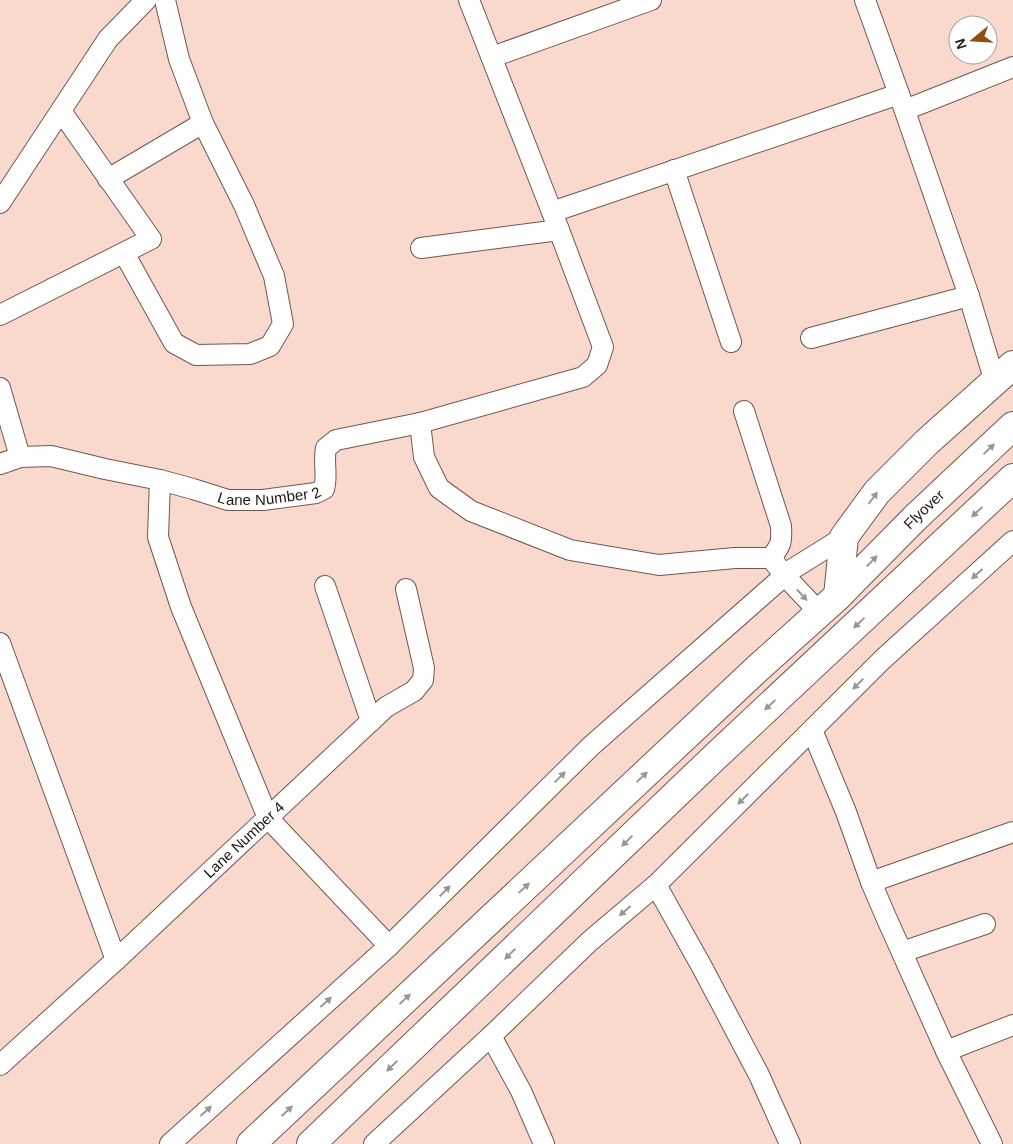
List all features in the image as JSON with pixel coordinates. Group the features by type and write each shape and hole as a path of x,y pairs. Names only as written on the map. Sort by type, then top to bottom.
{"highway":[{"path":"829,605 844,537 877,492 927,442 1004,374"},
{"name":"Flyover","path":"251,1144 751,675 829,605 915,518 1013,426"},
{"path":"311,1144 718,754 1013,478"}],"street":[{"path":"0,203 108,39 146,0"},
{"path":"124,253 174,343 196,355 250,354 270,346 283,324 274,276 244,205 203,123 179,59 165,0"},
{"path":"469,0 555,221"},
{"path":"492,57 651,0"},
{"path":"864,0 902,102 969,296 1004,374"},
{"path":"421,248 555,221 674,170 1013,67"},
{"path":"0,315 152,239 61,111"},
{"path":"108,179 203,123"},
{"path":"674,170 731,342"},
{"name":"Lane Number 2","path":"0,464 20,456 51,456 193,488 228,500 263,500 316,493 324,489 326,481 324,458 326,448 336,440 420,423 583,377 597,365 603,347 555,221"},
{"path":"811,338 969,296"},
{"path":"0,388 20,456"},
{"path":"420,423 424,457 439,488 471,511 570,550 659,565 735,558 771,558 778,550 782,540 781,526 744,411"},
{"path":"160,480 158,537 181,607 268,818 389,946"},
{"path":"170,1144 389,946 591,746 791,570 844,537"},
{"path":"374,1144 590,941 656,885 884,659 1013,541"},
{"path":"771,558 785,576 829,605"},
{"path":"326,586 371,721"},
{"name":"Lane Number 4","path":"2,1059 116,960 386,707 414,691 423,680 424,668 406,589"},
{"path":"0,644 116,960"},
{"path":"812,730 846,812 871,882 946,1051 992,1144"},
{"path":"871,882 1013,832"},
{"path":"656,885 759,1075 790,1144"},
{"path":"902,952 985,924"},
{"path":"946,1051 1013,1025"},
{"path":"491,1036 520,1091 544,1144"}]}
